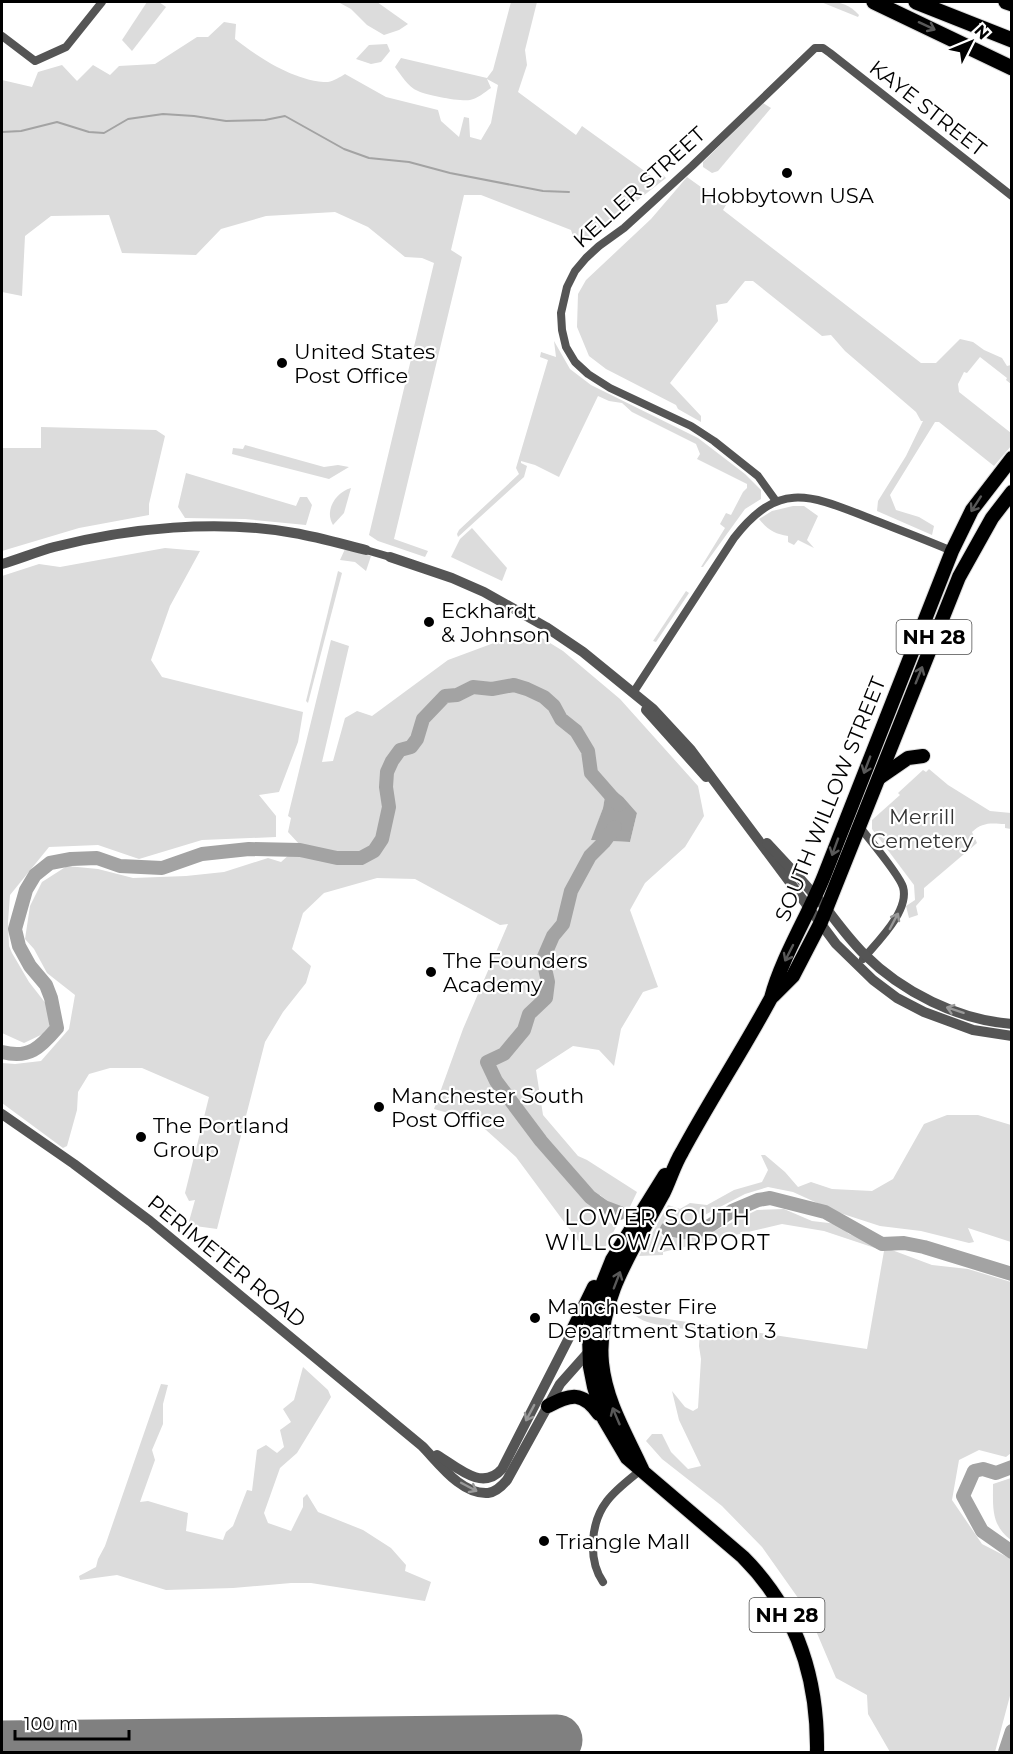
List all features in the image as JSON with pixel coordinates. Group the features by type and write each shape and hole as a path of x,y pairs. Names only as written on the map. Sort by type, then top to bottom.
{"highway":[{"path":"874,2 1011,68"},
{"path":"915,2 1011,40"},
{"path":"1006,2 1011,4"}],"main road":[{"name":"SOUTH WILLOW STREET","path":"817,1752 815,1700 807,1664 795,1631 777,1597 757,1570 623,1453 604,1419 594,1387 589,1350 622,1267 664,1192 676,1162 771,998 780,972 813,903 952,551 972,510 1011,458"},
{"name":"SOUTH WILLOW STREET","path":"771,998 793,976 824,916 959,577 986,527 1011,492"},
{"path":"879,778 908,758 922,756"},
{"name":"SOUTH WILLOW STREET","path":"642,1469 614,1413 607,1391 595,1335 596,1300 612,1260 657,1185 676,1162"},
{"path":"573,1330 593,1289 612,1260"},
{"path":"548,1406 563,1398 577,1396 592,1404 604,1419"}],"street":[{"path":"2,36 35,61 66,47 102,2"},
{"name":"KELLER STREET","path":"776,501 758,476 714,441 691,426 610,388 588,374 575,362 567,347 562,330 561,313 567,287 575,271 586,258 624,228 692,166 808,52 814,48 823,48"},
{"name":"KAYE STREET","path":"823,48 1011,196"},
{"path":"633,693 734,538 750,518 776,501 795,497 824,501 952,551"},
{"path":"2,564 92,538 201,527 243,528 293,533 366,550 452,578 523,613 573,645 663,718 824,916 866,956 901,984 934,1002 993,1023 1011,1024"},
{"path":"857,966 892,925 904,896 900,882 859,826"},
{"path":"824,916 836,944 885,990 924,1012 973,1030 1011,1036"},
{"name":"PERIMETER ROAD","path":"2,1114 150,1221 422,1446 464,1485 479,1492 494,1491 513,1472 565,1376 589,1350"},
{"path":"573,1330 595,1335"},
{"name":"PERIMETER ROAD","path":"422,1446 470,1476 484,1479 498,1474 573,1330"},
{"path":"603,1582 594,1562 592,1546 600,1515 603,1507 616,1491 642,1469"}],"green space":[{"path":"147,2 159,2 166,7 132,51 122,40"},
{"path":"338,2 377,2 408,24 384,35 367,25 351,9"},
{"path":"511,2 537,2 525,50 527,65 518,92 576,135 582,126 657,180 663,175 666,178 583,243 574,239 571,230 481,195 464,195 451,250 462,257 394,539 428,551 425,557 378,541 369,535 434,263 422,258 405,257 368,227 335,212 266,216 221,229 196,255 122,253 109,215 51,216 25,236 22,296 2,292 2,80 32,87 38,72 62,65 77,81 93,65 110,75 119,66 155,64 197,37 208,37 224,22 236,24 235,39 278,68 316,81 328,82 345,74 386,97 438,110 441,121 459,137 464,117 469,118 470,137 481,140 491,123 498,85 487,79 491,88 475,98 466,100 444,98 414,89 395,67 401,58 487,78 493,70"},
{"path":"821,2 842,4 859,15 858,17"},
{"path":"387,44 390,51 381,62 371,64 356,59 369,45"},
{"path":"763,103 771,108 718,171 712,173 703,167 703,162"},
{"path":"687,177 726,205 723,210 921,363 936,363 960,339 973,342 1002,358 1007,366 1011,365 1011,384 1006,380 1007,378 980,357 967,373 964,372 958,384 959,392 1011,433 1011,446 994,466 939,422 935,422 890,495 896,510 919,517 934,526 932,535 877,511 878,501 906,456 923,421 916,412 845,351 831,335 822,336 753,281 745,281 727,303 716,305 718,321 670,383 701,416 701,422 678,409 676,405 606,369 589,356 577,327 578,294 586,280 651,219"},
{"path":"554,341 570,369 591,385 698,438 745,474 761,490 761,499 745,509 703,567 701,567 725,528 720,524 726,513 731,515 747,488 747,484 697,459 700,454 696,444 632,412 622,403 598,396 559,477 521,461 527,466 524,477 458,537 459,530 519,474 516,468 548,360 540,357 541,352 556,357"},
{"path":"41,427 156,430 165,436 149,504 149,515 79,528 2,551 2,448 41,448"},
{"path":"245,445 324,467 338,465 349,467 329,479 232,454 233,448 243,449"},
{"path":"186,473 296,506 300,497 307,497 312,505 306,525 245,519 185,518 178,507"},
{"path":"351,488 344,513 333,525 330,513 333,502 341,493"},
{"path":"804,506 818,516 807,540 814,548 798,540 794,545 788,542 788,536 772,531 759,519 772,511"},
{"path":"472,528 507,568 502,581 451,557 460,539"},
{"path":"165,548 200,551 170,606 151,660 162,677 303,712 298,742 279,792 259,795 276,816 276,837 202,840 139,859 98,845 49,847 10,895 9,946 29,982 54,1014 47,1032 24,1043 2,1033 2,576 39,564 60,567"},
{"path":"345,549 371,556 366,571 355,562 340,560"},
{"path":"338,571 342,573 308,703 306,701"},
{"path":"686,591 689,593 656,642 653,641"},
{"path":"529,630 563,651 620,699 698,786 704,816 685,847 645,883 630,910 658,987 643,992 621,1029 614,1066 599,1050 573,1046 536,1070 543,1115 578,1156 637,1192 627,1213 619,1210 600,1195 591,1210 616,1227 603,1252 579,1242 516,1157 476,1121 434,1109 463,1029 508,924 500,925 415,879 377,878 324,893 303,913 292,949 311,966 306,983 283,1012 265,1042 217,1229 188,1225 195,1200 189,1201 185,1193 209,1097 142,1068 110,1068 89,1074 78,1092 77,1110 67,1146 63,1148 2,1103 2,1063 41,1061 69,1029 75,995 47,973 34,949 25,939 30,906 42,882 67,866 98,869 133,878 224,872 268,858 281,862 300,845 288,832 291,818 288,816 331,640 349,646 322,762 333,761 345,718 357,711 372,716 448,660","holes":["607,786 623,797 637,813 630,842 592,840 603,808"]},
{"name":"Merrill Cemetery","path":"929,769 948,785 990,811 1011,813 1011,829 1005,828 1005,824 995,823 983,825 972,832 977,843 924,888 924,897 916,906 918,915 909,918 906,906 915,900 914,885 872,829 872,820 923,770 926,772"},
{"path":"947,1115 978,1115 1011,1125 1011,1242 968,1228 974,1242 969,1243 921,1231 880,1226 837,1212 793,1192 768,1187 745,1194 679,1226 663,1224 661,1235 663,1238 704,1236 757,1210 784,1209 812,1221 837,1224 849,1234 932,1265 968,1269 1011,1282 1011,1453 1006,1457 979,1450 959,1460 952,1500 982,1544 1011,1559 1011,1692 995,1752 890,1752 868,1714 867,1695 836,1678 808,1612 762,1547 722,1506 662,1459 646,1441 652,1434 662,1434 671,1452 688,1469 701,1466 679,1420 672,1391 685,1407 693,1411 698,1408 700,1331 647,1322 634,1314 867,1349 884,1251 824,1231 782,1224 663,1252 663,1255 639,1256 668,1205 680,1209 690,1203 707,1205 734,1190 762,1182 768,1170 761,1155 765,1155 785,1172 798,1187 811,1182 832,1189 872,1191 893,1179 924,1124"},
{"path":"303,1367 328,1390 331,1397 297,1453 280,1468 264,1513 268,1523 291,1531 303,1507 303,1498 307,1494 318,1512 363,1530 391,1548 406,1565 405,1571 431,1582 425,1601 311,1583 166,1590 117,1575 80,1580 79,1576 96,1567 105,1546 161,1384 168,1385 163,1404 163,1424 152,1450 155,1460 140,1502 148,1501 188,1513 186,1531 223,1540 226,1532 233,1526 247,1490 252,1491 257,1450 266,1445 277,1453 284,1447 280,1430 291,1422 283,1409 294,1400"},
{"path":"1012,1478 1011,1540 1004,1534 994,1515 993,1484"}],"shaded area":[{"path":"607,785 623,797 637,813 630,842 591,840 603,808"}],"waterway":[{"path":"2,132 21,131 57,122 89,132 104,133 128,119 163,114 226,121 265,120 285,116 344,149 369,158 409,162 450,173 543,191 569,192"},
{"path":"2,1052 27,1053 39,1046 57,1028 46,985 30,966 19,946 15,929 26,890 35,875 50,863 71,859 97,858 120,866 162,868 202,854 249,849 300,850 337,858 361,858 374,851 382,839 389,807 386,787 387,772 392,761 400,750 411,747 417,739 423,719 445,696 457,695 473,687 492,689 514,685 544,697 554,706 561,719 576,731 588,751 591,773 619,805"},
{"path":"615,827 590,856 571,891 563,924 553,936 543,959 548,982 546,998 529,1014 524,1030 504,1054 487,1062 496,1081 541,1141 590,1197 604,1207 620,1213"},
{"path":"667,1229 685,1232 700,1230 732,1211 758,1200 770,1198 825,1212 882,1244 904,1243 924,1247 1012,1274"},
{"path":"1012,1467 996,1473 983,1469 974,1471 963,1496 982,1531 1012,1552"},
{"path":"1005,1752 1012,1731"}],"taxiway":[{"path":"494,1741 509,1752"},
{"path":"320,1743 347,1752"}],"runway":[{"path":"2,1746 557,1740"}],"place":[{"name":"Hobbytown USA","path":"787,173"},
{"name":"United States Post Office","path":"282,363"},
{"name":"Eckhardt & Johnson","path":"429,622"},
{"name":"The Founders Academy","path":"431,972"},
{"name":"Manchester South Post Office","path":"379,1107"},
{"name":"The Portland Group","path":"141,1137"},
{"name":"Manchester Fire Department Station 3","path":"535,1318"},
{"name":"Triangle Mall","path":"544,1541"}],"district":[{"name":"LOWER SOUTH WILLOW/AIRPORT","path":"658,1230"}]}
